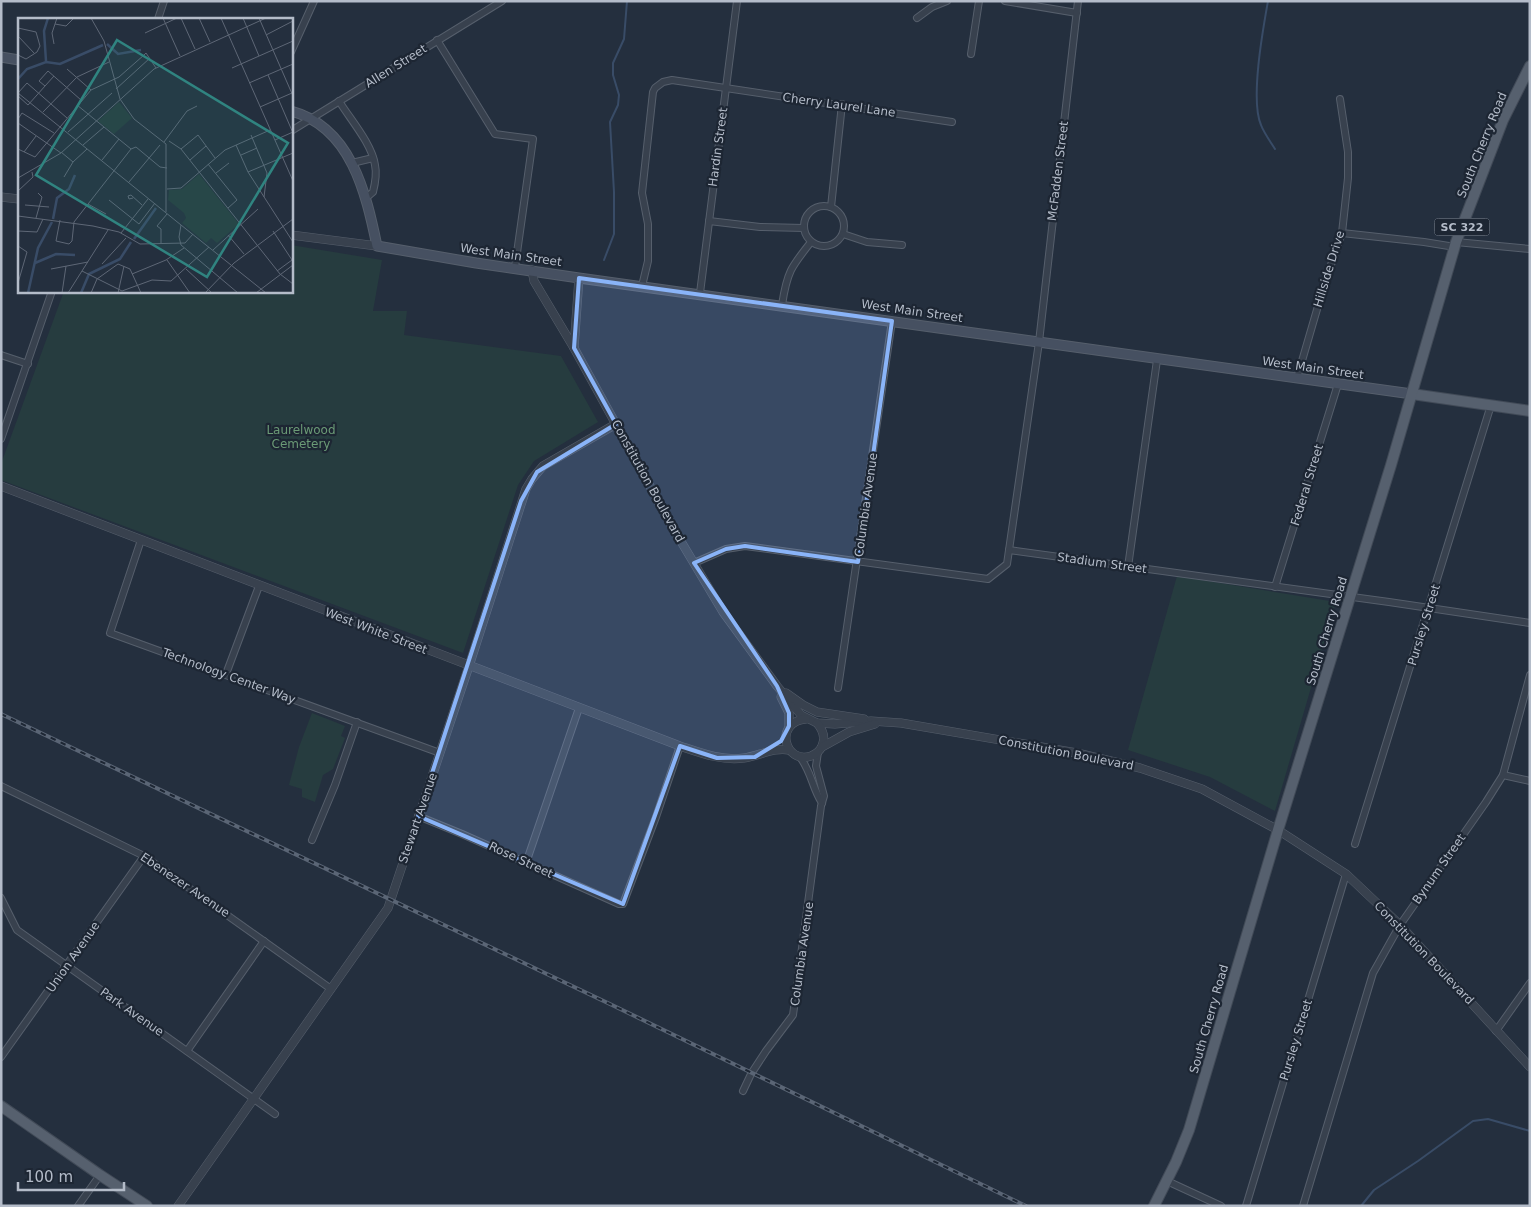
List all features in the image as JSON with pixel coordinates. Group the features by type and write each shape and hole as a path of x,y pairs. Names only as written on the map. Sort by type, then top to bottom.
{"main road":[{"path":"1,57 18,60"},
{"name":"South Cherry Road","path":"1154,1206 1189,1130 1456,245 1503,120 1530,66"},
{"path":"292,111 311,118 336,140 352,163 366,198 377,246"},
{"name":"West Main Street","path":"377,246 579,278 1530,411"},
{"path":"1,1106 147,1206"}],"street":[{"path":"158,18 164,1"},
{"path":"292,50 314,1"},
{"name":"Allen Street","path":"292,130 502,1"},
{"name":"Hardin Street","path":"700,294 737,1"},
{"path":"917,18 947,1"},
{"path":"971,54 979,1"},
{"path":"1005,1 1076,13"},
{"name":"McFadden Street","path":"1009,550 1039,342 1078,1"},
{"path":"437,40 495,134 533,139 515,267"},
{"name":"Cherry Laurel Lane","path":"642,286 648,261 648,224 642,193 653,92 663,82 672,80 952,122"},
{"name":"Hillside Drive","path":"1297,378 1325,282 1342,233 1348,178 1348,152 1340,99"},
{"path":"339,101 366,143 373,158 375,184 373,192 366,198"},
{"path":"831,207 842,104"},
{"path":"352,163 373,158"},
{"path":"1,197 18,199"},
{"path":"831,207 838,210 843,217 845,224 843,234 834,244 818,246 811,242 806,235 804,228 805,220 815,208 831,207"},
{"path":"709,221 760,227 804,228"},
{"path":"1342,233 1456,245 1530,249"},
{"path":"843,234 867,242 902,245"},
{"name":"West Main Street","path":"292,235 377,246"},
{"path":"782,305 786,280 790,269 811,242"},
{"name":"Constitution Boulevard","path":"532,270 534,281 574,348 644,477 723,612 778,687 797,711 806,719 817,724 871,721 908,724 985,736 1077,753 1140,768 1202,789 1278,830 1346,874 1400,925 1530,1067"},
{"path":"574,348 579,278"},
{"path":"1,439 52,292"},
{"name":"Columbia Avenue","path":"838,688 892,321"},
{"path":"1,355 28,364"},
{"path":"1128,566 1157,360"},
{"name":"Federal Street","path":"1275,587 1338,384"},
{"name":"Pursley Street","path":"1355,844 1491,405"},
{"name":"Stewart Avenue","path":"178,1206 388,908 522,501 532,478 543,466 552,460 616,424"},
{"name":"West White Street","path":"1,486 680,746 717,758 737,759 755,757 778,750 789,750"},
{"name":"Technology Center Way","path":"141,540 110,633 440,753"},
{"path":"694,563 726,549 745,546 988,579 1007,564 1009,550"},
{"name":"Stadium Street","path":"1009,550 1530,623"},
{"path":"226,674 259,586"},
{"name":"Bynum Street","path":"1303,1206 1373,973 1400,925 1503,775 1530,675"},
{"path":"778,687 803,705 817,712 871,721"},
{"name":"Constitution Boulevard","path":"778,687 789,713 789,726 786,735 786,744 789,750"},
{"path":"526,863 579,708"},
{"path":"789,726 794,722 806,719"},
{"path":"312,840 358,722"},
{"name":"Constitution Boulevard","path":"800,757 806,757 849,732 883,722"},
{"path":"817,724 824,734 820,749"},
{"name":"West White Street","path":"755,757 776,745 786,735"},
{"name":"Rose Street","path":"418,816 619,904 623,904 656,817 680,746"},
{"name":"Columbia Avenue","path":"743,1091 759,1062 793,1015 824,796 816,766 820,749"},
{"path":"789,750 800,757"},
{"name":"Columbia Avenue","path":"800,757 811,774 818,798 822,803"},
{"path":"1503,775 1530,780"},
{"name":"Ebenezer Avenue","path":"1,786 144,856 331,989"},
{"name":"Union Avenue","path":"1,1057 144,856"},
{"name":"Pursley Street","path":"1246,1206 1346,874"},
{"name":"Park Avenue","path":"1,898 17,930 275,1114"},
{"path":"186,1051 264,941"},
{"path":"1496,1031 1530,983"},
{"path":"78,1206 100,1175"},
{"path":"1167,1181 1221,1206"}],"highlighted area":[{"path":"579,278 892,321 858,562 745,546 726,549 694,563 777,686 789,713 789,726 781,741 755,757 717,758 680,746 623,904 418,816 521,501 537,472 616,424 574,348"}],"green space":[{"name":"Laurelwood Cemetery","path":"292,245 382,260 373,311 407,311 404,335 561,356 598,422 534,461 518,485 463,653 1,480 1,464 64,292 292,292"},
{"path":"1177,576 1336,602 1275,811 1210,777 1128,750"},
{"path":"312,713 345,726 341,736 345,738 333,769 323,775 315,802 302,797 302,789 289,785 299,747"}],"waterway":[{"path":"604,260 614,234 610,122 618,105 619,95 613,75 613,63 624,39 627,1"},
{"path":"1268,1 1258,64 1257,99 1261,125 1275,149"},
{"path":"1361,1206 1374,1190 1473,1121 1488,1119 1530,1131"}],"railway":[{"path":"1,714 612,1005 1026,1206"}]}
